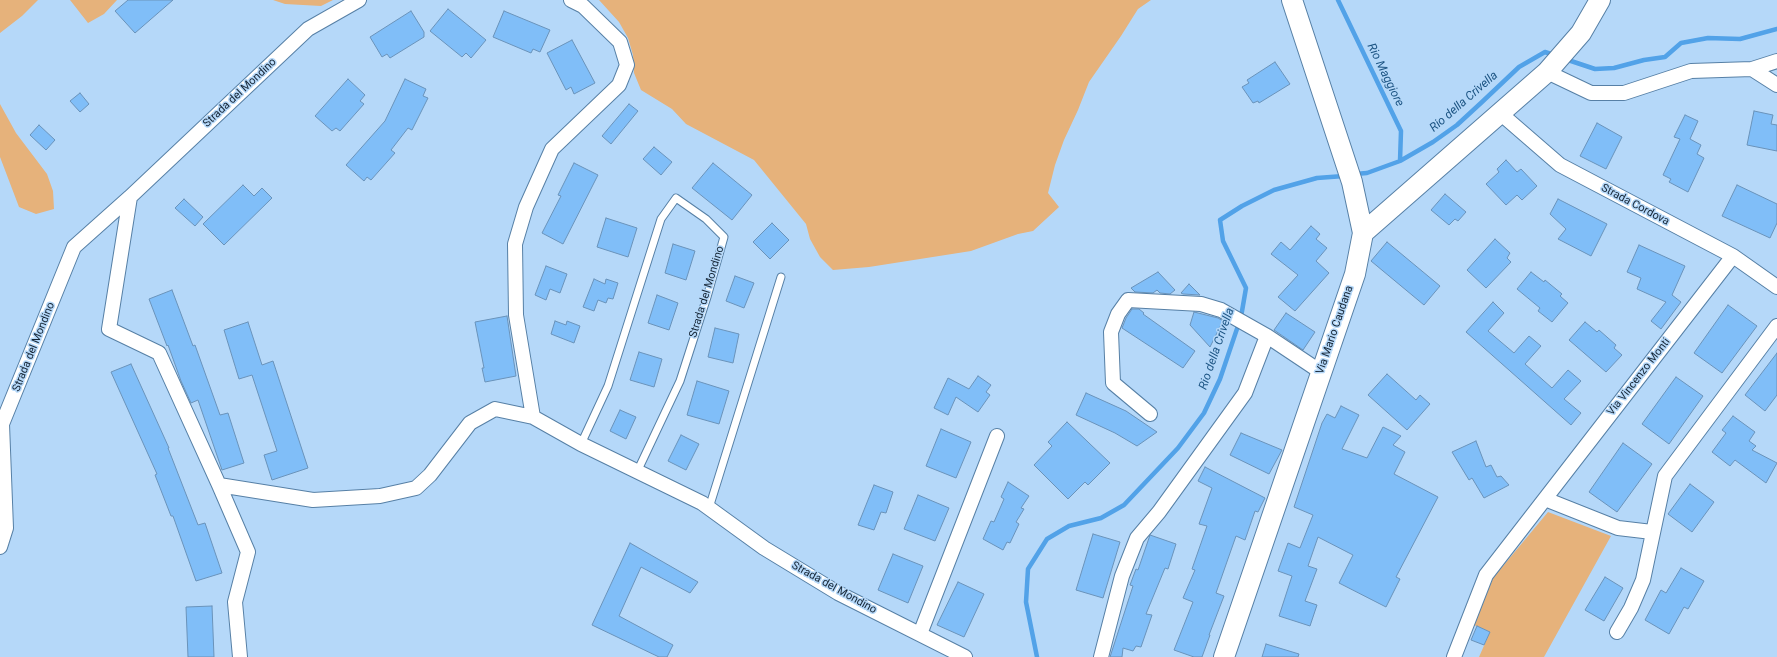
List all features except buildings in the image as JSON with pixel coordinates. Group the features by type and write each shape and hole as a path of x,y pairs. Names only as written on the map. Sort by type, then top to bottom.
{"main road":[{"name":"Via Mario Caudana","path":"1224,657 1354,274 1363,233 1349,174 1292,0"},
{"path":"1363,233 1550,68 1581,33 1600,0"}],"street":[{"name":"Strada del Mondino","path":"0,547 6,528 2,424 74,247 130,197 308,29 359,0"},
{"path":"533,417 516,315 515,244 526,207 552,149 619,84 627,66 620,42 583,6 571,0"},
{"path":"1550,68 1591,93 1624,93 1691,70 1752,69 1777,61"},
{"path":"1752,69 1777,85"},
{"name":"Strada Cordova","path":"1500,113 1560,165 1733,256 1777,287"},
{"path":"130,197 109,329 159,353 220,485 248,552 236,602 240,657"},
{"name":"Via Vincenzo Monti","path":"1454,657 1486,575 1733,256"},
{"path":"1150,414 1113,383 1111,332 1118,314 1128,300 1201,304 1221,310 1268,336 1321,372"},
{"path":"1617,632 1631,608 1643,580 1664,476 1777,326"},
{"path":"1101,657 1122,576 1137,538 1159,512 1245,393 1268,336"},
{"name":"Strada del Mondino","path":"220,485 313,500 380,496 416,488 430,475 470,423 494,409 533,417 581,444 702,503 764,548 838,593 965,657"},
{"path":"920,634 997,436"},
{"path":"1545,498 1618,528 1652,532"}],"lane":[{"name":"Strada del Mondino","path":"581,444 608,386 661,219 676,198 706,219 724,237 707,297 680,381 637,472"},
{"path":"709,508 781,277"}],"shaded area":[{"path":"0,0 38,0 22,16 0,33"},
{"path":"70,0 117,0 104,14 88,23"},
{"path":"273,0 333,0 321,6 285,4"},
{"path":"599,0 1151,0 1138,9 1089,82 1064,140 1055,165 1048,193 1059,207 1033,231 1018,234 971,251 869,267 833,270 820,257 810,239 806,224 754,160 686,124 672,109 641,90 634,73 633,55 628,38 619,22"},
{"path":"0,104 16,133 47,174 53,191 54,209 36,214 19,207 0,157"},
{"path":"1548,512 1611,536 1544,657 1479,657 1490,632 1474,625 1493,578"}],"waterway":[{"name":"Rio Maggiore","path":"1338,0 1401,131 1400,161"},
{"name":"Rio della Crivella","path":"1565,59 1595,69 1614,68 1644,60 1665,57 1681,43 1708,38 1740,39 1777,29"},
{"name":"Rio della Crivella","path":"1355,174 1367,173 1400,161 1433,142 1457,125 1519,67 1545,52 1554,55"},
{"name":"Rio della Crivella","path":"1037,657 1026,602 1028,569 1047,539 1069,526 1101,518 1124,505 1178,448 1204,413 1220,379 1241,317 1246,288 1223,241 1220,220 1242,206 1274,190 1317,178 1344,176"}]}
